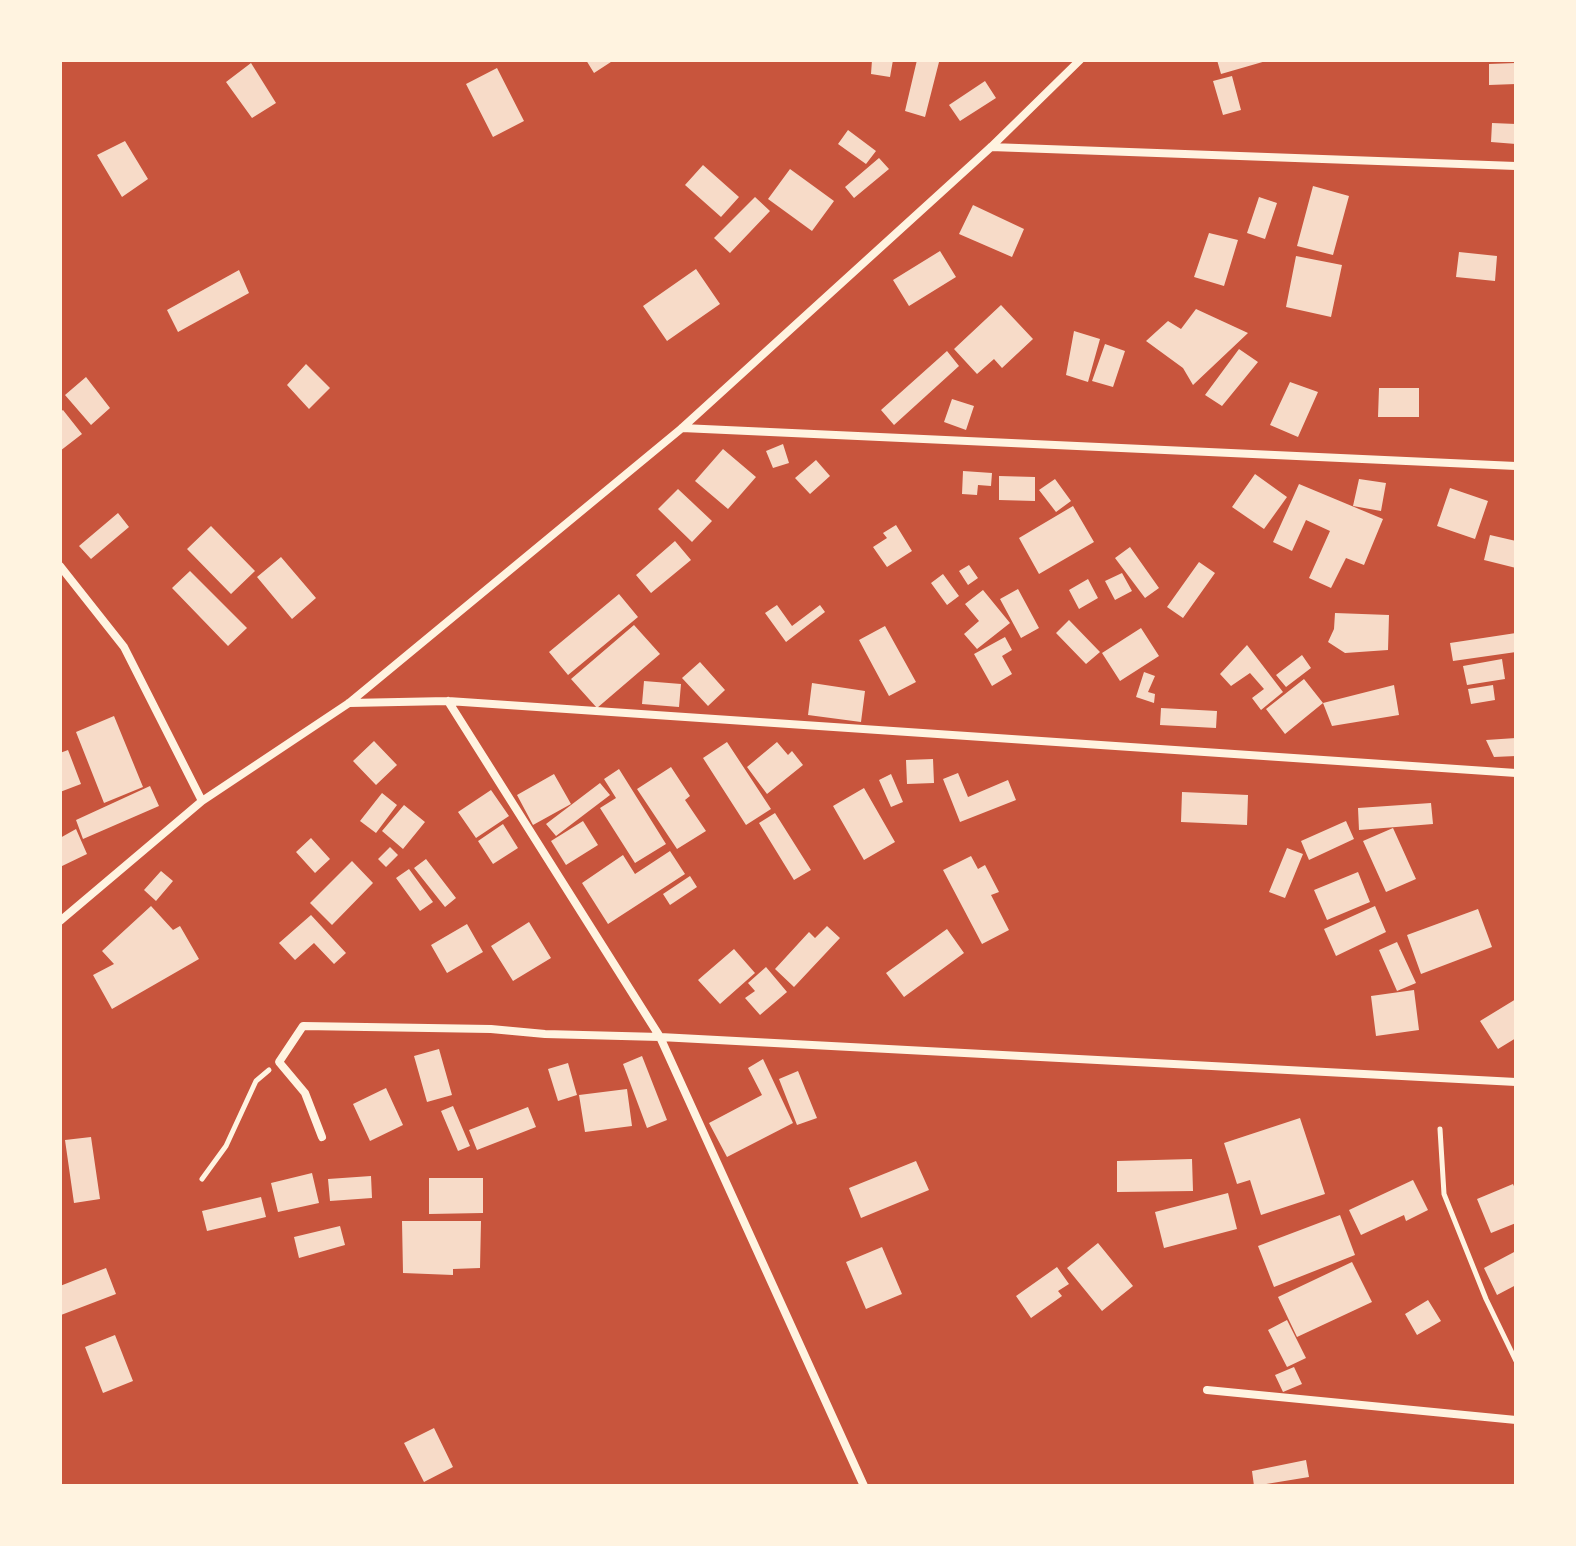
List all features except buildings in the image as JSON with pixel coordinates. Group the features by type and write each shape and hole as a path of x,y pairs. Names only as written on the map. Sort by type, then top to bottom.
{"street":[{"path":"60,921 202,801 349,703 682,428 991,147 1080,60"},
{"path":"991,147 1516,166"},
{"path":"682,428 1516,466"},
{"path":"60,566 124,647 202,801"},
{"path":"349,703 448,701 1516,773"},
{"path":"448,701 660,1037 864,1486"},
{"path":"322,1137 305,1093 279,1062 303,1026 491,1029 1516,1082"},
{"path":"1207,1390 1516,1420"}],"path":[{"path":"202,1179 226,1146 256,1081 279,1062"},
{"path":"1440,1129 1444,1194 1486,1299 1516,1361"}]}
